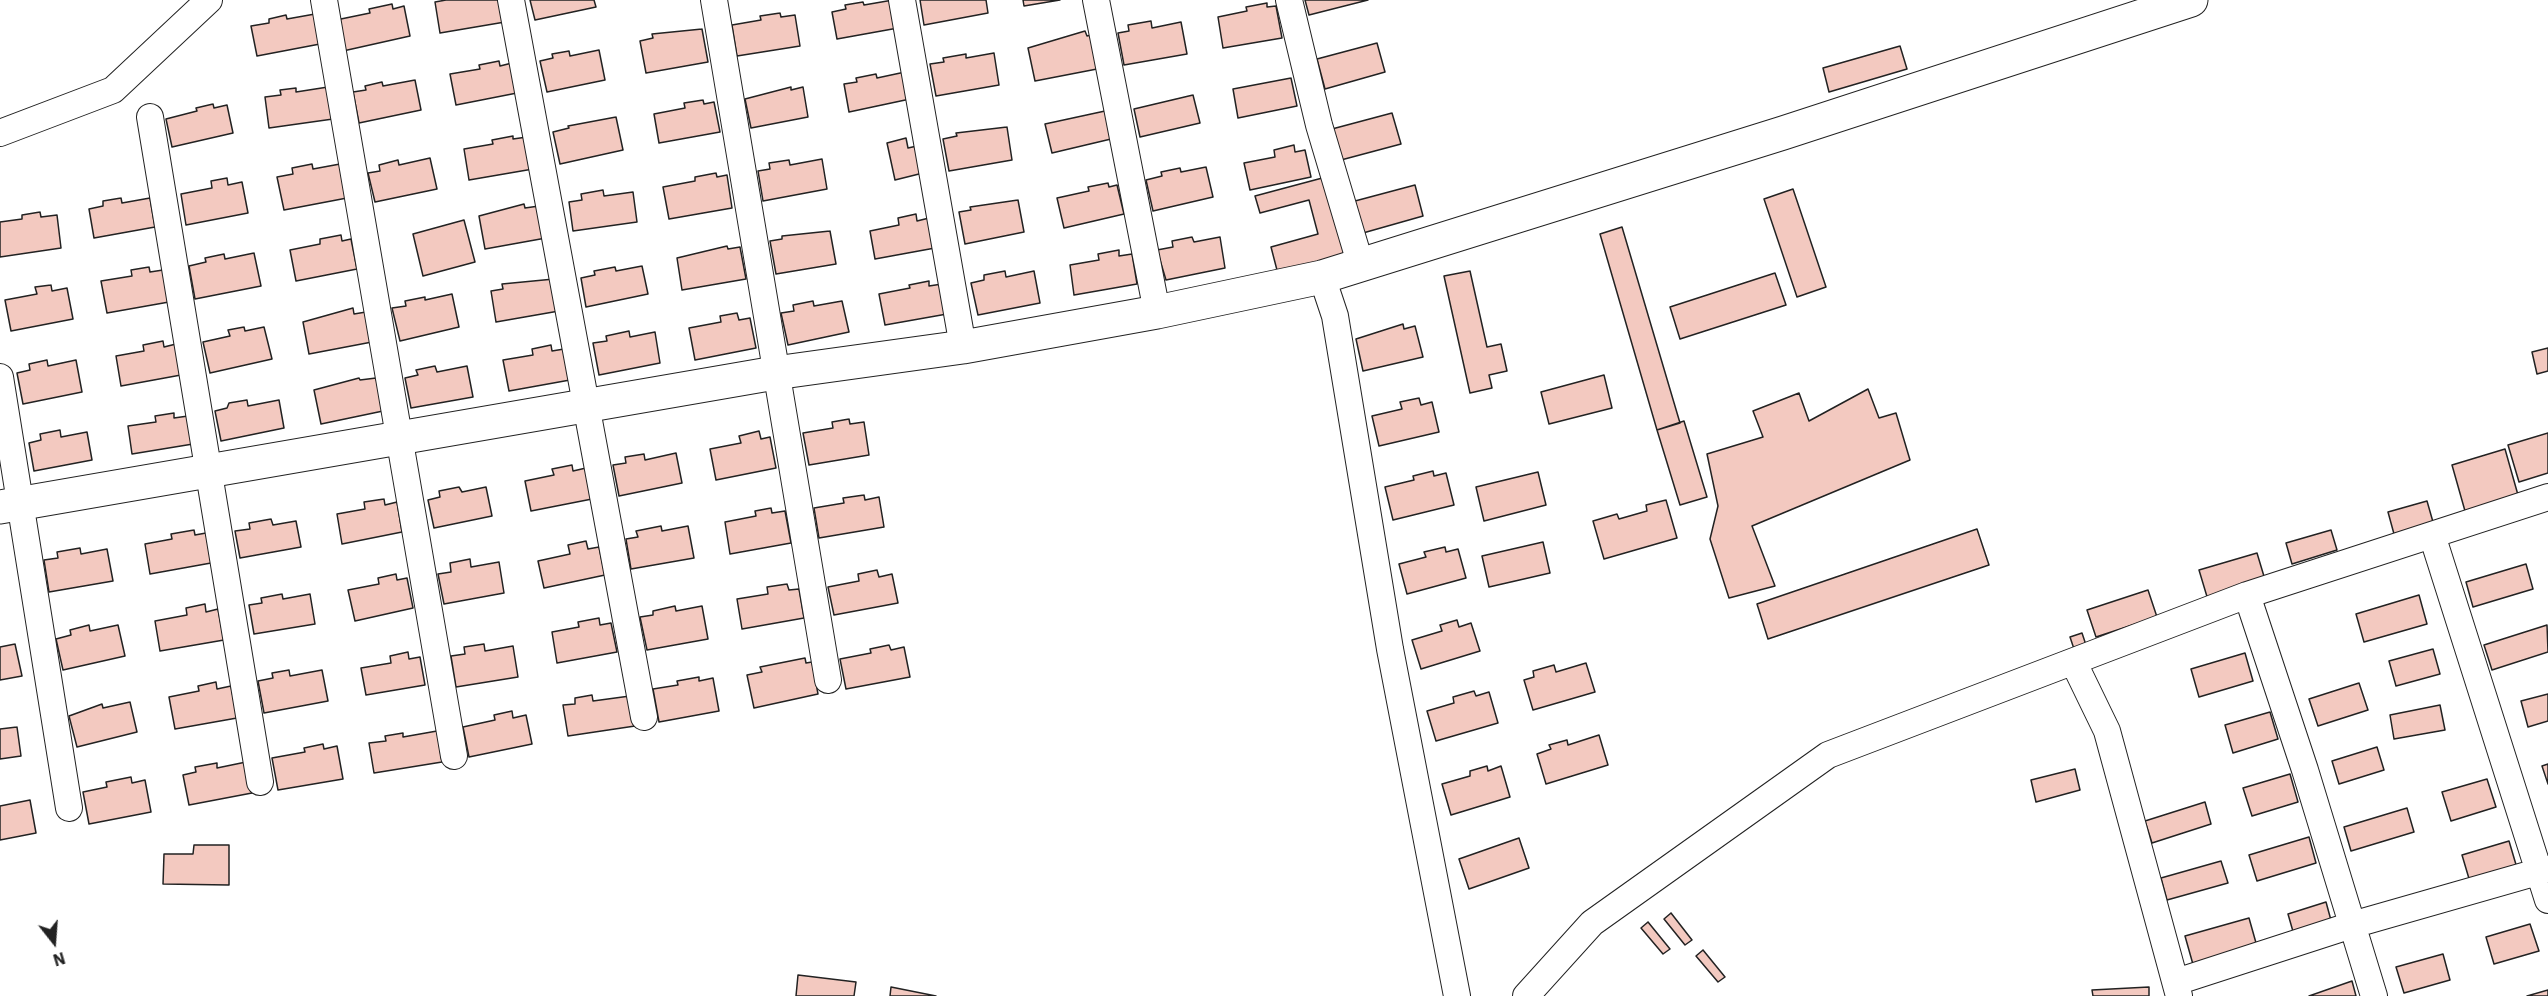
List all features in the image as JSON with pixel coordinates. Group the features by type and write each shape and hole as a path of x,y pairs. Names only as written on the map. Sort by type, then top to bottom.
{"street":[{"path":"0,133 114,90 209,0"},
{"path":"324,0 454,756"},
{"path":"511,0 644,717"},
{"path":"714,0 828,680"},
{"path":"902,0 963,347"},
{"path":"1096,0 1157,312"},
{"path":"1289,0 1319,124 1361,266"},
{"path":"10,505 775,373 963,347 1157,312 1322,277 1783,133 2191,0"},
{"path":"150,117 260,782"},
{"path":"1322,277 1335,316 1390,649 1457,996"},
{"path":"0,377 10,505 69,808"},
{"path":"1526,996 1592,924 1828,754 2074,663 2247,595 2548,497"},
{"path":"2432,535 2544,870 2548,900"},
{"path":"2247,595 2305,770 2374,996"},
{"path":"2074,663 2107,731 2178,989 2352,925 2544,870"}],"building":[{"path":"501,0 505,22 440,33 435,2"},
{"path":"530,0 594,0 596,7 535,20"},
{"path":"893,0 898,28 837,39 832,12 846,9 845,5 863,2 864,5"},
{"path":"920,0 986,0 988,13 924,25"},
{"path":"1023,0 1060,0 1024,6"},
{"path":"1305,0 1368,0 1309,15"},
{"path":"1267,3 1267,7 1276,6 1282,38 1223,48 1218,17 1247,11 1246,7"},
{"path":"392,4 393,9 404,6 410,36 343,51 336,20 370,13 369,9"},
{"path":"780,13 781,17 795,15 800,46 737,56 732,25 761,20 760,16"},
{"path":"315,14 320,44 257,56 251,26 269,23 269,19 286,15 287,19"},
{"path":"1151,21 1152,28 1181,22 1187,54 1124,65 1118,33 1129,31 1128,25"},
{"path":"702,29 708,62 646,73 640,41 653,38 652,34"},
{"path":"1085,31 1087,36 1091,35 1097,69 1035,81 1028,48"},
{"path":"1377,43 1385,72 1325,89 1317,59"},
{"path":"1900,46 1907,69 1829,92 1823,68"},
{"path":"599,50 605,80 547,92 540,61 553,58 552,54 569,51 570,56"},
{"path":"994,53 999,85 936,96 930,64 944,62 943,58 966,54 966,58"},
{"path":"499,61 500,66 512,63 517,93 456,105 450,74 480,69 479,65"},
{"path":"905,72 910,99 849,112 844,84 857,82 856,78 876,74 877,78"},
{"path":"1291,78 1297,106 1238,118 1233,89"},
{"path":"415,80 421,110 359,123 353,92 366,90 365,86 382,82 383,86"},
{"path":"328,87 333,119 269,128 265,97 281,95 280,90 296,88 296,92"},
{"path":"791,87 791,90 803,87 808,117 751,128 745,99"},
{"path":"1193,95 1200,123 1140,137 1134,109"},
{"path":"703,100 704,104 714,102 720,132 659,143 654,114 685,108 684,103"},
{"path":"213,104 214,108 227,105 233,133 172,147 166,119 197,111 196,108"},
{"path":"1105,111 1111,139 1052,153 1045,124"},
{"path":"1392,113 1401,144 1341,160 1332,129"},
{"path":"616,117 623,150 560,164 553,132 569,128 568,126"},
{"path":"1007,127 1012,160 949,171 943,139 957,136 956,133"},
{"path":"513,136 513,139 527,137 533,169 469,180 464,149 493,144 492,140"},
{"path":"906,138 908,148 917,146 923,173 895,180 887,143"},
{"path":"1294,145 1295,152 1305,150 1311,177 1250,190 1244,163 1275,157 1274,150"},
{"path":"430,158 437,189 375,202 368,173 380,171 379,165 398,160 399,165"},
{"path":"822,159 827,189 763,201 758,171 770,169 769,163 789,160 790,165"},
{"path":"312,164 313,169 340,164 347,198 284,210 277,177 293,174 292,168"},
{"path":"1206,167 1213,197 1153,211 1146,180 1162,176 1161,172 1180,168 1181,172"},
{"path":"716,173 717,177 727,175 732,208 669,219 663,187 695,181 695,177"},
{"path":"1326,177 1348,255 1278,274 1271,247 1318,234 1309,200 1260,213 1255,196"},
{"path":"227,178 228,185 242,182 248,213 186,225 181,194 212,188 211,181"},
{"path":"1108,183 1109,187 1117,185 1124,214 1064,228 1057,198 1089,191 1088,187"},
{"path":"1415,185 1423,216 1363,233 1355,201"},
{"path":"1793,189 1826,287 1797,297 1764,199"},
{"path":"603,190 604,196 633,192 637,222 573,231 569,202 582,200 581,194"},
{"path":"121,198 122,203 150,198 155,227 94,238 89,209 103,206 103,201"},
{"path":"1018,200 1024,232 965,244 959,212 971,210 970,207"},
{"path":"524,204 525,208 539,206 546,238 485,249 479,216"},
{"path":"40,212 41,217 57,215 61,248 0,257 0,222 22,219 22,215"},
{"path":"916,214 917,221 929,218 935,248 875,259 870,231 899,225 898,218"},
{"path":"464,220 475,262 423,276 413,234"},
{"path":"1622,227 1680,423 1657,430 1600,234"},
{"path":"830,231 836,264 776,274 770,241 782,239 782,236"},
{"path":"341,235 342,241 351,239 357,269 296,281 290,250 320,244 320,239"},
{"path":"1192,237 1194,242 1220,237 1225,268 1166,280 1157,250 1173,247 1172,241"},
{"path":"727,246 728,249 740,247 746,279 682,290 677,258"},
{"path":"1119,250 1119,256 1132,254 1137,284 1074,295 1070,265 1099,260 1098,254"},
{"path":"254,253 261,286 195,299 189,266 206,262 205,258 224,254 225,259"},
{"path":"642,266 648,294 586,307 581,278 595,275 594,271 615,267 616,271"},
{"path":"149,267 150,272 163,270 169,302 107,313 101,281 132,276 131,270"},
{"path":"1005,271 1006,277 1034,271 1040,303 978,315 971,283 984,280 984,275"},
{"path":"1470,271 1487,347 1501,344 1507,371 1489,375 1492,388 1470,393 1444,276"},
{"path":"1775,273 1786,305 1680,339 1670,307"},
{"path":"554,279 559,311 496,322 491,291 503,289 502,284"},
{"path":"929,281 929,286 942,284 947,314 885,325 879,294 910,288 909,285"},
{"path":"51,285 52,291 67,288 73,319 11,331 5,300 37,294 35,287"},
{"path":"452,294 459,327 400,341 392,308 406,306 405,301 425,297 425,300"},
{"path":"813,301 814,306 842,301 849,332 788,345 781,313 794,311 793,305"},
{"path":"353,308 354,314 366,312 372,342 309,354 303,322"},
{"path":"737,313 739,320 750,318 756,348 695,360 689,328 721,322 720,316"},
{"path":"1403,324 1404,329 1415,326 1423,357 1363,371 1356,339"},
{"path":"244,327 245,331 264,327 272,359 210,373 203,342 230,336 228,330"},
{"path":"629,331 630,337 655,332 660,363 599,375 593,343 607,341 606,336"},
{"path":"163,341 164,347 176,344 181,375 121,386 116,356 144,351 143,345"},
{"path":"551,345 552,351 564,349 570,380 509,391 503,360 533,355 532,349"},
{"path":"2548,348 2548,371 2537,374 2532,352"},
{"path":"47,360 48,366 76,360 82,392 23,404 17,373 30,370 29,364"},
{"path":"435,366 437,372 467,366 473,397 411,408 405,378 418,375 416,370"},
{"path":"1604,375 1612,408 1549,424 1541,392"},
{"path":"359,378 360,380 376,378 383,411 321,424 314,390"},
{"path":"1868,389 1879,418 1896,413 1910,460 1752,526 1775,586 1729,598 1710,539 1718,506 1707,454 1763,437 1753,411 1799,393 1809,421"},
{"path":"1419,398 1421,405 1432,402 1439,432 1379,446 1372,416 1402,409 1400,402"},
{"path":"247,400 248,406 279,400 284,428 221,441 215,411 227,408 229,403"},
{"path":"174,413 174,418 188,416 193,444 132,454 128,426 156,422 155,416"},
{"path":"849,419 850,424 864,422 869,455 809,465 803,433 833,428 832,422"},
{"path":"1684,421 1707,497 1680,505 1657,430"},
{"path":"60,430 61,437 87,432 92,460 34,471 29,443 41,440 40,434"},
{"path":"759,431 761,439 770,437 776,468 716,480 710,449 741,443 739,436"},
{"path":"2548,433 2548,473 2519,482 2508,445"},
{"path":"2505,449 2518,495 2465,511 2452,465"},
{"path":"676,453 682,483 619,496 613,465 626,463 625,457 644,454 645,460"},
{"path":"572,465 573,471 586,468 592,499 531,511 525,481 554,475 552,469"},
{"path":"1433,471 1434,476 1446,473 1454,505 1393,520 1385,487 1414,480 1413,476"},
{"path":"1538,472 1546,505 1484,521 1476,487"},
{"path":"459,487 462,492 486,487 492,516 434,528 428,500 440,497 439,491"},
{"path":"864,495 865,500 879,497 884,527 819,538 814,508 844,503 843,498"},
{"path":"384,499 385,505 397,502 402,532 342,544 337,514 365,509 364,502"},
{"path":"1666,500 1677,538 1604,559 1593,521 1617,514 1619,519 1647,511 1646,505"},
{"path":"2427,501 2433,522 2394,534 2388,512"},
{"path":"771,508 772,513 785,511 791,543 730,554 725,522 756,516 755,511"},
{"path":"271,519 273,525 296,521 301,547 240,558 235,531 250,529 249,523"},
{"path":"661,526 662,531 688,526 694,558 631,569 626,539 638,537 636,531"},
{"path":"1977,529 1989,565 1768,639 1757,604"},
{"path":"194,530 195,535 206,533 211,563 150,574 145,544 172,539 171,534"},
{"path":"2331,530 2337,550 2292,564 2286,543"},
{"path":"586,541 588,549 599,547 605,575 544,588 538,561 570,554 568,545"},
{"path":"1543,542 1550,573 1489,587 1482,556"},
{"path":"1445,547 1446,552 1458,549 1466,578 1407,594 1399,564 1426,557 1424,552"},
{"path":"80,548 81,554 107,549 113,581 49,592 44,560 58,558 57,552"},
{"path":"2257,553 2266,583 2208,600 2199,570"},
{"path":"470,559 471,567 499,562 504,593 444,604 438,574 451,572 450,563"},
{"path":"2526,564 2533,589 2473,607 2466,582"},
{"path":"877,570 879,577 892,574 898,603 834,615 828,587 859,581 858,574"},
{"path":"396,574 397,580 407,578 413,608 355,621 348,590 379,584 378,578"},
{"path":"787,584 789,590 799,589 804,618 742,629 737,599 768,594 767,587"},
{"path":"2148,590 2157,617 2096,637 2087,610"},
{"path":"282,594 283,599 310,594 315,624 254,634 249,605 262,603 261,598"},
{"path":"2419,595 2427,624 2364,642 2356,614"},
{"path":"205,604 206,612 218,609 224,640 160,651 155,621 187,615 186,608"},
{"path":"675,606 676,611 702,606 708,639 647,650 640,617 653,615 653,611"},
{"path":"599,618 600,625 611,623 617,652 557,663 552,632 579,627 578,622"},
{"path":"1457,620 1459,627 1471,623 1480,651 1421,669 1412,640 1442,631 1440,625"},
{"path":"89,625 90,631 118,625 125,656 63,670 56,639 71,635 70,630"},
{"path":"2547,625 2548,652 2492,670 2484,645"},
{"path":"2082,633 2086,645 2074,649 2070,637"},
{"path":"15,644 22,676 0,680 0,647"},
{"path":"484,644 485,651 513,646 518,677 456,687 451,656 465,654 464,647"},
{"path":"889,645 891,650 904,647 910,677 846,689 840,659 871,653 870,649"},
{"path":"2433,649 2440,674 2396,686 2389,661"},
{"path":"408,652 409,659 420,657 425,685 366,695 361,668 391,663 390,656"},
{"path":"2245,653 2253,681 2199,697 2191,669"},
{"path":"805,658 806,663 812,662 818,694 754,708 747,675 762,672 760,667"},
{"path":"1586,663 1595,692 1533,710 1524,680 1534,677 1533,671 1554,665 1556,672"},
{"path":"289,670 290,676 322,670 328,701 264,713 258,681 273,678 272,673"},
{"path":"699,677 699,681 713,678 719,711 659,722 653,689 678,685 677,681"},
{"path":"216,682 217,689 231,686 237,718 175,729 169,697 199,691 198,686"},
{"path":"2359,683 2368,710 2318,726 2309,699"},
{"path":"1474,691 1476,696 1489,692 1498,723 1436,741 1427,711 1454,703 1453,697"},
{"path":"2548,694 2548,721 2528,727 2521,701"},
{"path":"592,695 593,701 630,696 635,726 568,736 563,705 575,704 575,698"},
{"path":"130,702 137,732 77,747 69,716 102,704 103,708"},
{"path":"2440,705 2445,730 2394,739 2390,715"},
{"path":"512,711 513,718 526,715 532,744 469,757 463,727 495,720 494,715"},
{"path":"2270,712 2278,739 2233,753 2225,725"},
{"path":"17,727 21,756 0,759 0,729"},
{"path":"437,731 442,762 374,773 369,743 386,741 385,736 403,733 403,737"},
{"path":"1599,735 1608,765 1546,784 1537,754 1551,749 1549,745 1567,740 1568,745"},
{"path":"323,744 324,749 337,746 343,779 278,790 272,758 305,752 304,748"},
{"path":"2377,747 2384,770 2339,784 2332,761"},
{"path":"246,762 252,793 189,805 183,775 196,772 195,767 217,763 217,768"},
{"path":"2548,764 2548,784 2542,766"},
{"path":"1487,766 1488,771 1501,766 1510,797 1451,815 1442,784 1470,776 1470,771"},
{"path":"2075,769 2080,790 2036,802 2031,780"},
{"path":"2290,774 2298,802 2252,816 2243,788"},
{"path":"131,777 132,783 145,780 151,812 89,824 83,792 107,787 106,782"},
{"path":"2487,779 2496,807 2451,821 2442,792"},
{"path":"30,800 36,833 0,840 0,806"},
{"path":"2205,802 2211,824 2152,843 2145,821"},
{"path":"2407,808 2414,832 2351,851 2344,827"},
{"path":"2309,837 2316,863 2257,881 2249,855"},
{"path":"1519,838 1529,868 1469,889 1459,859"},
{"path":"2509,841 2517,868 2470,882 2462,855"},
{"path":"194,845 229,845 229,885 163,884 164,854 193,854"},
{"path":"2221,861 2228,883 2167,900 2161,878"},
{"path":"2326,902 2332,924 2294,935 2288,914"},
{"path":"1671,913 1692,940 1685,945 1664,919"},
{"path":"2249,918 2258,950 2194,968 2185,936"},
{"path":"1648,922 1670,949 1663,954 1641,928"},
{"path":"2530,924 2539,951 2494,964 2486,937"},
{"path":"1703,950 1725,977 1718,982 1696,956"},
{"path":"2443,954 2450,980 2404,993 2396,967"},
{"path":"798,975 856,982 854,996 796,996"},
{"path":"2352,981 2356,996 2309,996"},
{"path":"891,987 936,996 890,996"},
{"path":"2149,987 2149,996 2093,996 2092,990"},
{"path":"2548,990 2548,996 2527,996"}]}
